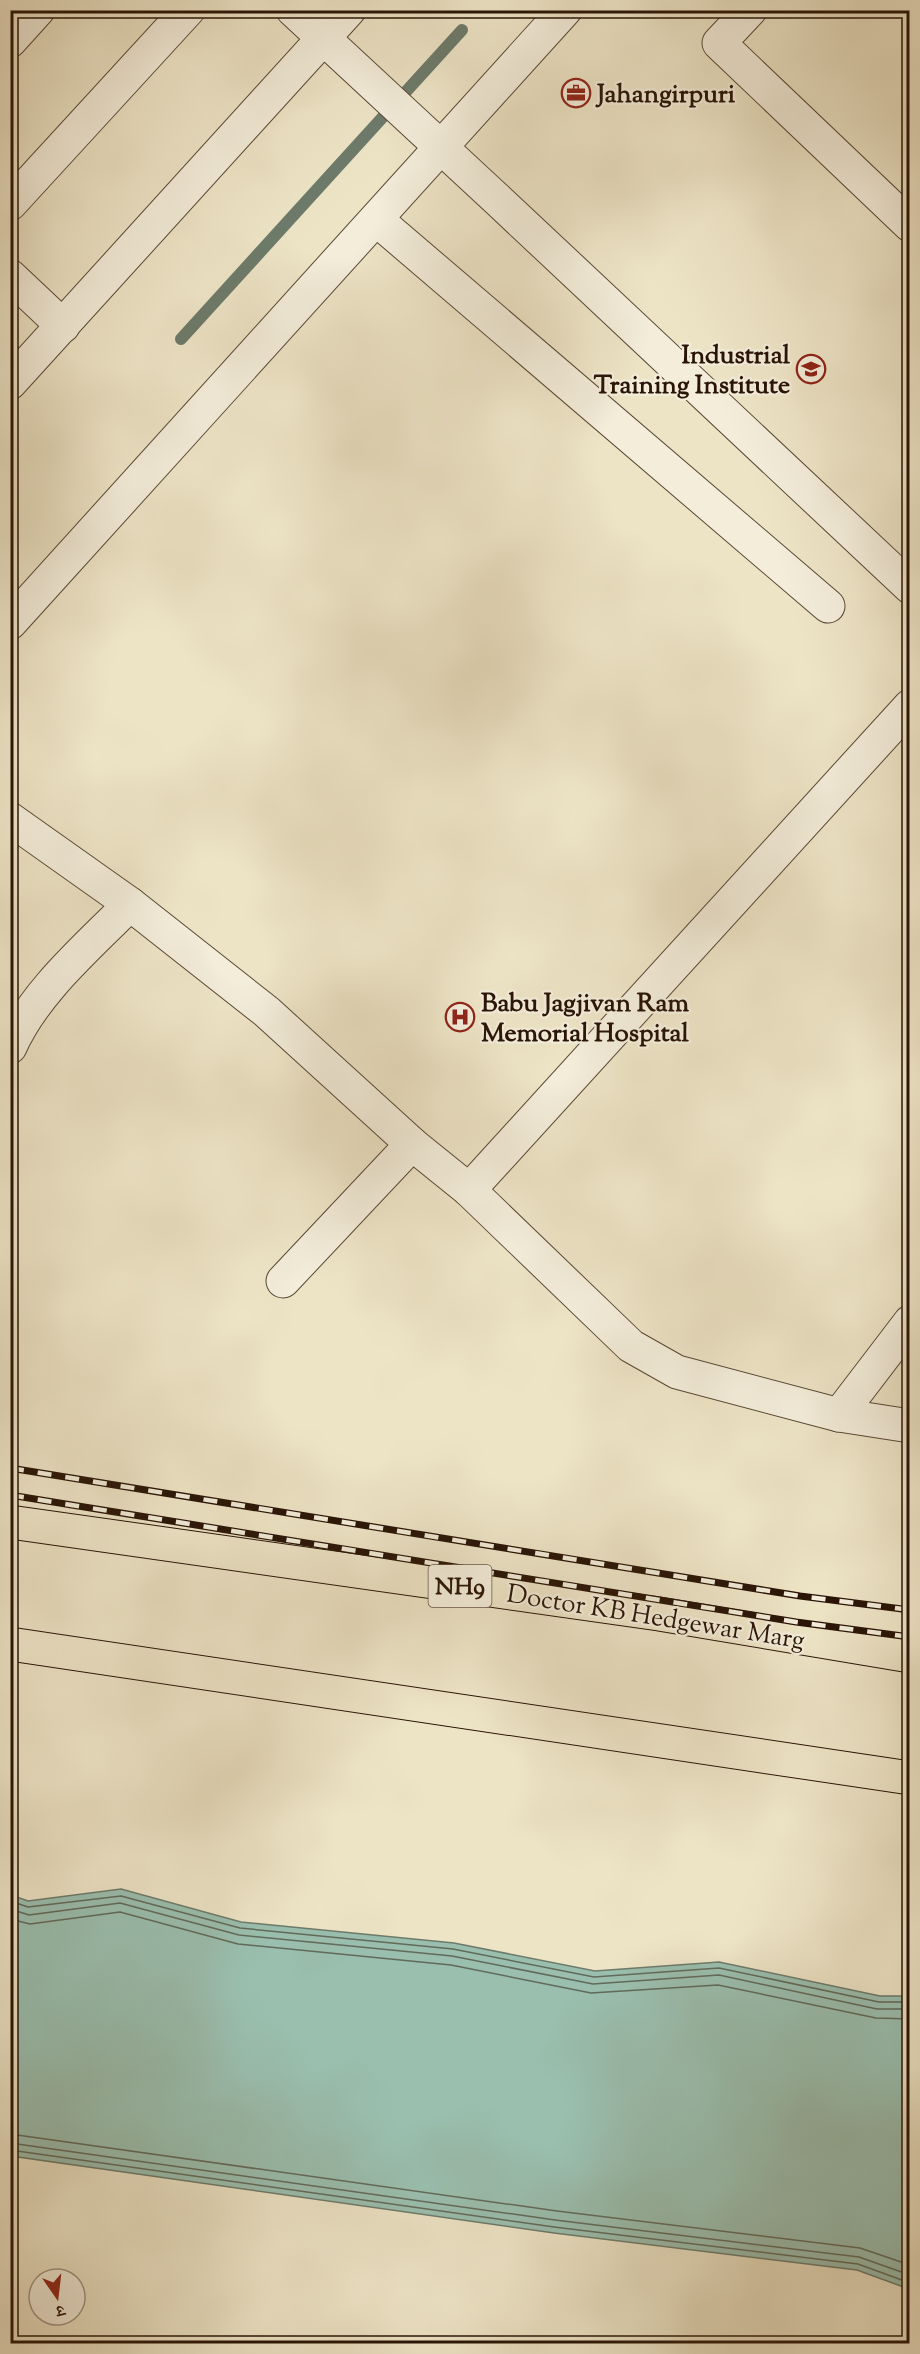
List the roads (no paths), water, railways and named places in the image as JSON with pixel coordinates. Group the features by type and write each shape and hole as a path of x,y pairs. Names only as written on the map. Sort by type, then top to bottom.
{"highway":[{"name":"Doctor KB Hedgewar Marg","path":"10,1522 658,1614 909,1656"},
{"path":"10,1644 909,1778"}],"street":[{"path":"10,41 38,10"},
{"path":"10,204 188,10"},
{"path":"293,10 909,587"},
{"path":"14,372 63,326 349,10"},
{"path":"10,623 565,10"},
{"path":"750,10 719,44 909,225"},
{"path":"377,220 828,606"},
{"path":"10,276 63,326"},
{"path":"469,1190 909,706"},
{"path":"10,819 129,904 267,1012 412,1144 469,1190 631,1346 677,1372 839,1415 909,1426"},
{"path":"10,1047 18,1029 47,990 129,904"},
{"path":"283,1281 412,1144"},
{"path":"839,1415 909,1322"}],"water":[{"path":"121,1889 241,1922 454,1943 595,1971 719,1962 880,1996 909,1996 909,2289 857,2270 554,2233 11,2156 11,1895 28,1901"}],"waterway":[{"path":"181,339 462,30"}],"railway":[{"path":"10,1468 800,1596 910,1610"},
{"path":"10,1495 796,1622 910,1637"}],"place":[{"name":"Jahangirpuri","path":"576,93"},
{"name":"Industrial Training Institute","path":"811,369"},
{"name":"Babu Jagjivan Ram Memorial Hospital","path":"460,1017"}]}
